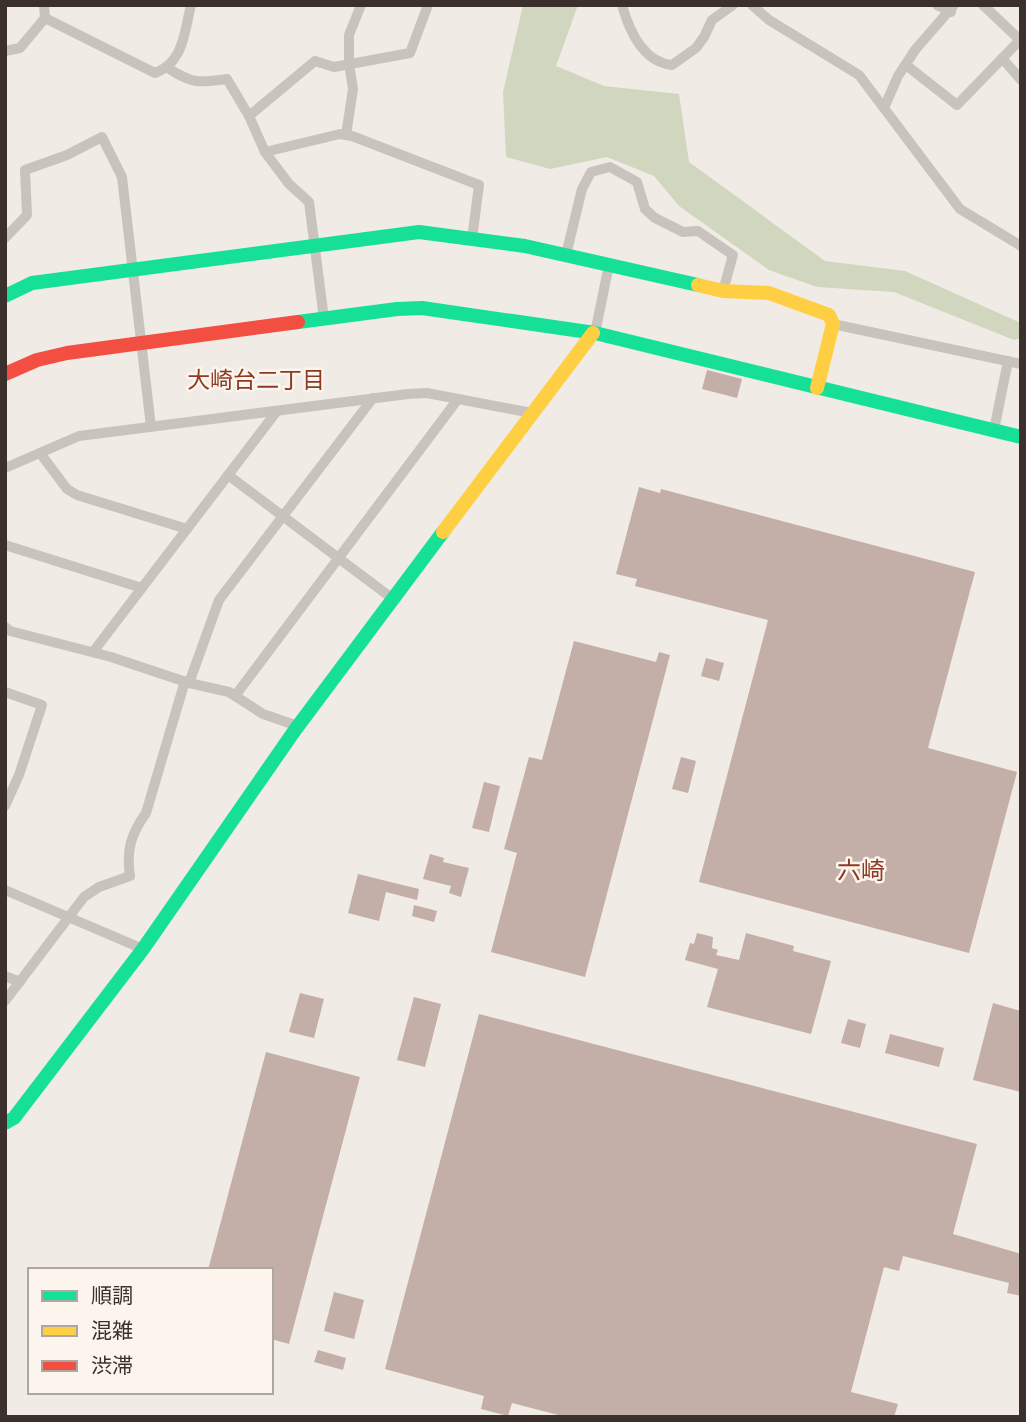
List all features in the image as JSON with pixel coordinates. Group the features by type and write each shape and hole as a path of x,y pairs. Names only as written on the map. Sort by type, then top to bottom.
{"street":[{"path":"5,51 20,48 45,18 44,5"},
{"path":"45,18 155,74 168,68 178,57 191,5"},
{"path":"346,135 353,89 349,64 349,35 361,5"},
{"path":"249,116 315,61 334,67 410,53 428,5"},
{"path":"622,5 628,27 652,60 671,65 696,48 712,20 733,5"},
{"path":"752,5 769,19 859,75 960,209 1021,246"},
{"path":"937,5 952,8"},
{"path":"906,65 957,105 1020,40 983,5"},
{"path":"884,108 898,76 915,50 952,8"},
{"path":"1002,58 1021,80"},
{"path":"168,68 187,80 198,83 227,79 249,116 265,152 289,184 309,202 324,319"},
{"path":"265,152 340,134 479,185 472,239"},
{"path":"5,238 27,215 25,170 67,155 102,137 122,177 150,427"},
{"path":"566,255 582,189 591,173 610,167 636,182 645,209 655,218 683,232 698,231 733,255 723,290"},
{"path":"5,296 32,283 419,232 525,246 723,290 769,293 829,315 833,324 817,388"},
{"path":"5,1123 14,1118 143,949 298,726 594,333 609,265"},
{"path":"6,372 37,360 67,353 422,308 594,333 1021,436"},
{"path":"833,324 1021,364"},
{"path":"994,430 1008,361"},
{"path":"5,467 79,436 373,398 427,393 532,413"},
{"path":"5,1001 84,897 99,887 130,876 128,844 146,813 187,682 219,600 373,398"},
{"path":"235,696 458,399"},
{"path":"93,652 277,411"},
{"path":"40,453 67,489 77,495 187,530"},
{"path":"228,475 393,599"},
{"path":"5,545 142,588"},
{"path":"5,627 10,631 229,692 263,714 298,726"},
{"path":"5,692 42,705 19,775 5,805"},
{"path":"5,890 143,949"},
{"path":"5,976 20,982"}],"green space":[{"path":"523,5 578,5 556,66 604,86 679,94 689,162 825,261 905,271 1021,323 1021,338 1014,340 894,292 817,287 769,270 679,206 654,176 607,157 550,169 506,157 503,92"}],"building":[{"path":"707,370 742,379 737,398 702,389"},
{"path":"639,487 660,493 661,489 975,572 928,748 1017,772 969,953 699,882 768,620 635,586 637,579 616,574"},
{"path":"574,641 656,662 659,652 670,655 585,977 491,952 517,853 504,849 529,757 542,760"},
{"path":"706,658 724,663 719,681 701,676"},
{"path":"681,757 696,761 688,793 672,789"},
{"path":"484,782 500,786 489,832 472,828"},
{"path":"430,854 444,858 443,862 469,868 461,897 449,893 451,886 423,879"},
{"path":"358,874 419,889 417,900 386,892 379,921 348,913"},
{"path":"414,905 437,911 434,922 412,916"},
{"path":"697,933 713,937 712,948 718,950 716,955 739,960 746,933 794,946 793,951 831,961 811,1034 707,1007 718,969 685,960 690,943 694,944"},
{"path":"300,993 324,999 314,1038 289,1032"},
{"path":"414,997 441,1004 425,1067 397,1060"},
{"path":"993,1003 1021,1011 1021,1092 973,1080"},
{"path":"479,1014 977,1144 953,1234 1021,1254 1021,1296 1007,1293 1009,1283 903,1256 899,1271 884,1267 851,1392 898,1404 894,1417 566,1417 512,1403 508,1416 481,1409 484,1396 385,1369"},
{"path":"848,1019 866,1024 860,1048 841,1043"},
{"path":"890,1034 944,1048 939,1067 885,1053"},
{"path":"266,1052 360,1077 289,1344 273,1340 273,1268 209,1268"},
{"path":"334,1292 364,1300 354,1339 324,1331"},
{"path":"318,1350 346,1358 343,1370 314,1362"}],"traffic: fast":[{"path":"5,296 32,283 419,232 525,246 698,285"},
{"path":"298,322 422,308 595,333 1021,437"},
{"path":"5,1123 14,1118 143,949 295,730 443,532"}],"traffic: slow":[{"path":"698,285 723,291 769,293 829,315 833,324 817,388"},
{"path":"443,532 593,333"}],"traffic: jam":[{"path":"5,374 37,360 67,353 298,322"}],"district":[{"name":"大崎台二丁目","path":"256,380"},
{"name":"六崎","path":"861,871"}]}
